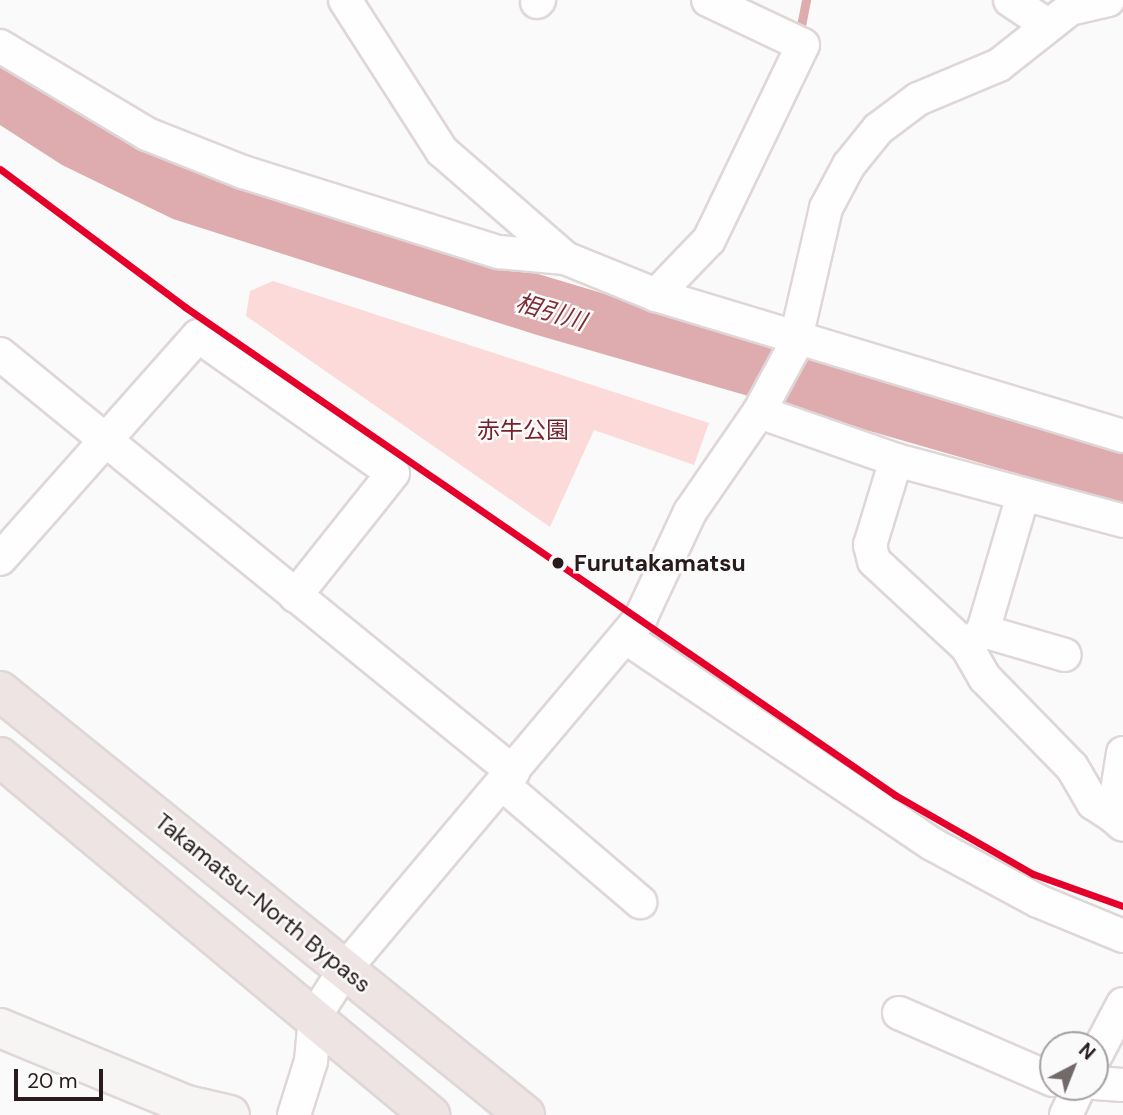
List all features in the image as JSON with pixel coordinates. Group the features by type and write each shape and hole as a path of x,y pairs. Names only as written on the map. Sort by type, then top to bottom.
{"highway":[{"name":"Takamatsu-North Bypass","path":"0,691 525,1115"},
{"path":"0,757 315,1016 430,1115"}],"main road":[{"path":"0,1028 185,1110 230,1115"}],"street":[{"path":"345,0 442,150 565,258"},
{"path":"656,295 709,240 803,45 708,0"},
{"path":"1010,0 1063,11 1108,0"},
{"path":"295,1115 311,1061 315,1016 345,969 628,639 690,512 762,406 795,340 826,208 849,165 878,129 918,99 999,65 1063,11"},
{"path":"0,46 147,134 243,172 499,252 565,258 656,295 795,340 1123,436"},
{"path":"0,559 108,442 198,336 393,473 295,596"},
{"path":"0,354 295,596 508,778 640,902"},
{"path":"762,406 896,460 1123,521"},
{"path":"896,460 870,545 874,561 975,639 1065,655"},
{"path":"1023,495 975,639 985,678 1072,767 1093,803 1118,821"},
{"path":"628,639 932,844 1038,901 1123,936"},
{"path":"1118,821 1123,754"},
{"path":"1108,1031 1123,1004"},
{"path":"899,1013 1039,1074"}],"green space":[{"name":"赤牛公園","path":"273,281 709,423 694,465 594,430 550,527 246,316 250,291"}],"water":[{"name":"相引川","path":"0,57 401,233 1123,449 1123,504 537,335 173,219 62,165 0,125"}],"waterway":[{"path":"800,31 806,0"}],"transit line":[{"path":"0,169 185,307 895,795 1033,874 1123,906"}],"place":[{"name":"Furutakamatsu","path":"558,563"}]}
